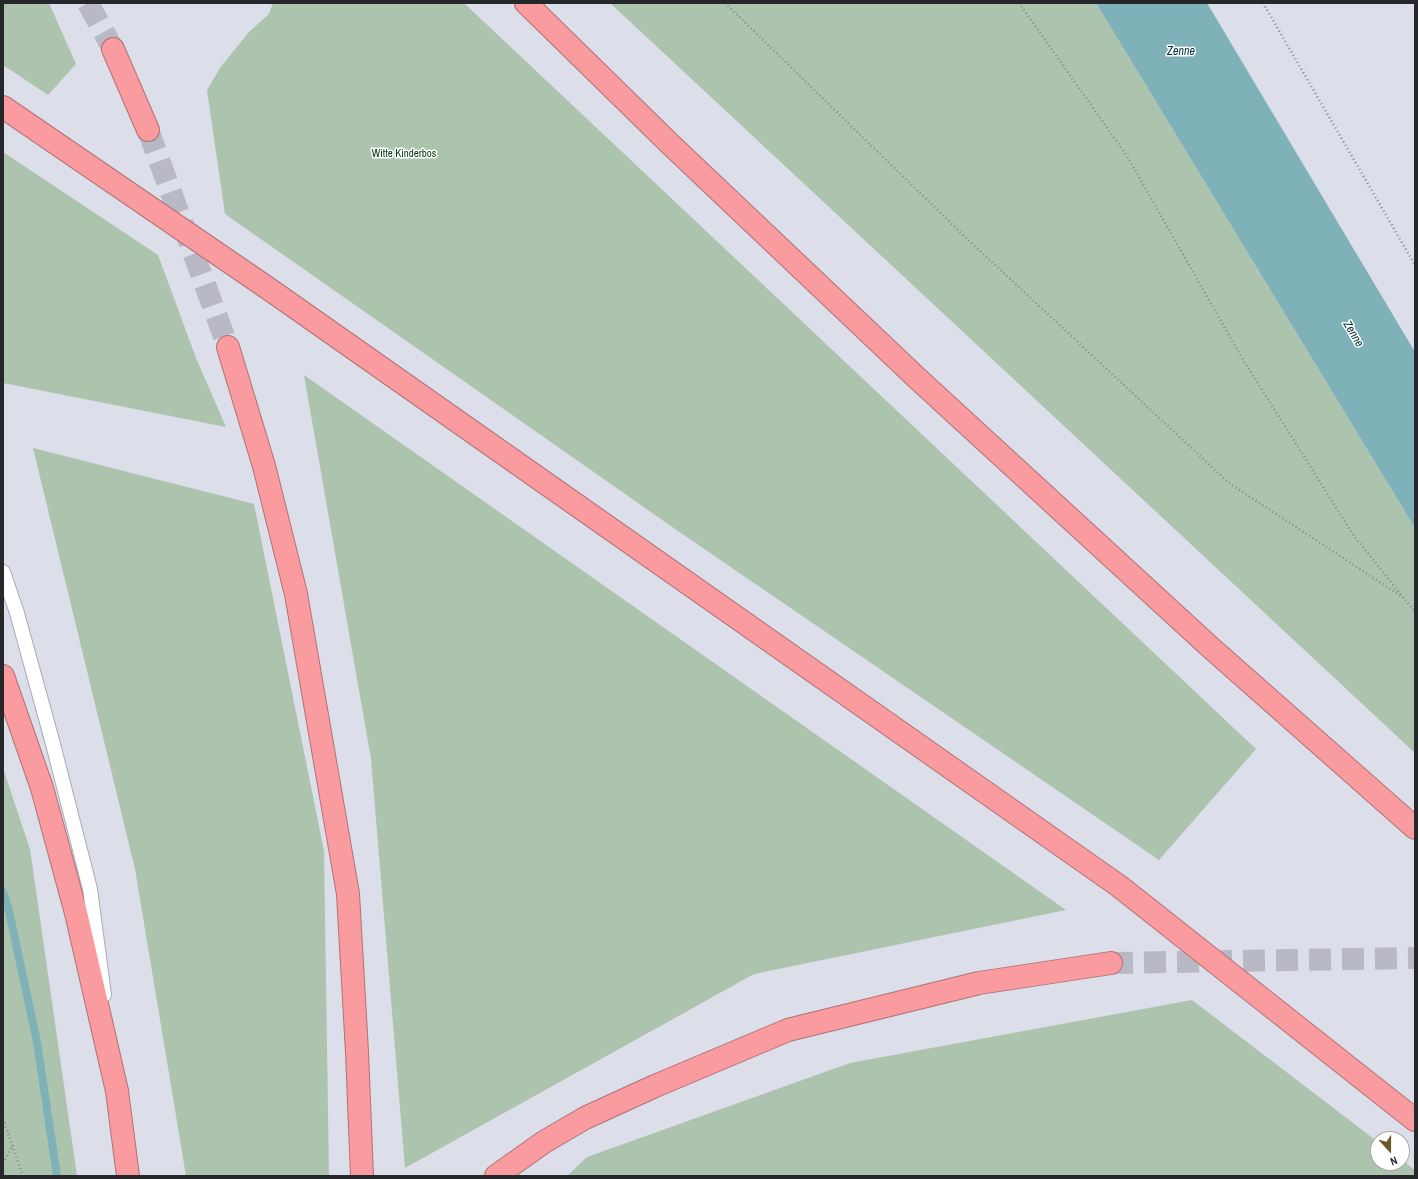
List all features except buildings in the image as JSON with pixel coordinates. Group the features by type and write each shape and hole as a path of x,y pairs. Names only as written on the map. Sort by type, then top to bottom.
{"highway":[{"path":"526,3 669,143 918,379 1210,647 1415,828"},
{"path":"113,49 148,130"},
{"path":"3,107 275,294 1120,886 1415,1120"},
{"path":"228,347 264,466 296,594 348,894 362,1176"},
{"path":"3,676 42,788 76,913 117,1091 128,1176"},
{"path":"496,1176 544,1142 585,1118 655,1086 788,1030 979,983 1111,963"}],"lane":[{"path":"3,572 47,722 90,889 117,1091"}],"path":[{"path":"724,3 963,235 1229,483 1404,598"},
{"path":"1019,3 1127,156 1242,358 1354,536 1415,612"},
{"path":"1263,3 1415,265"},
{"path":"3,1119 23,1176"},
{"path":"3,1163 13,1144"}],"green space":[{"path":"3,3 49,3 76,64 48,95 3,65"},
{"name":"Witte Kinderbos","path":"273,3 464,3 1256,749 1159,860 678,531 225,214 207,90 220,68 248,33 269,14"},
{"path":"610,3 1096,3 1415,528 1415,753"},
{"path":"3,152 158,255 196,358 226,427 3,383"},
{"path":"304,375 1066,910 754,974 405,1168 371,759"},
{"path":"33,448 254,504 324,851 329,1176 186,1176 135,869"},
{"path":"3,768 30,849 77,1176 3,1176"},
{"path":"1192,1000 1370,1136 1370,1171 1410,1171 1410,1166 1415,1170 1415,1176 567,1176 587,1157 850,1063"}],"water":[{"name":"Zenne","path":"1096,3 1207,3 1415,352 1415,528"}],"waterway":[{"path":"3,892 9,911 37,1042 57,1176"}],"tunnel":[{"path":"88,3 113,49"},
{"path":"148,130 228,347"},
{"path":"1111,963 1415,958"}]}
